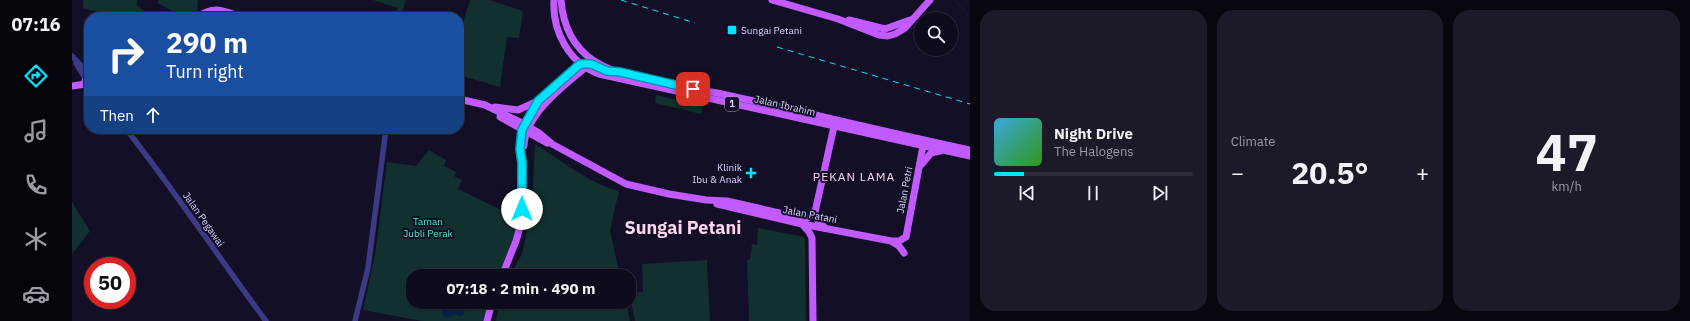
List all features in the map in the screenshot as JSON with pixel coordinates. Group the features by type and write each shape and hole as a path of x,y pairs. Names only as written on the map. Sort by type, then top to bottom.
{"main road":[{"name":"Jalan Ibrahim","path":"554,0 554,12 561,40 569,51 583,65 610,77 835,123 895,133 968,153"},
{"name":"Jalan Ibrahim","path":"562,0 565,23 573,39 588,56 603,66 620,72 835,123 923,146 945,151 968,153"},
{"path":"772,0 838,19 850,20 886,29 910,20 930,0"},
{"path":"206,12 213,10 225,12"},
{"path":"565,23 564,27 567,36 583,65"},
{"path":"569,51 573,62 572,76"},
{"path":"505,269 516,241 521,223 522,162 526,128 548,100 583,65 591,64 607,71 620,72"},
{"path":"467,102 518,110 538,101 572,76 584,75 610,77"},
{"path":"72,85 84,81"},
{"path":"464,101 526,128"},
{"path":"522,162 520,149 526,128 538,101"},
{"path":"485,105 526,128"},
{"path":"812,238 817,231 825,228 818,221 815,212 835,123"},
{"name":"Jalan Patani","path":"526,128 542,141 552,144"},
{"name":"Jalan Patani","path":"526,128 552,144 626,184 708,200 728,207 891,241"},
{"path":"895,133 920,142 923,146"},
{"path":"524,148 530,141 542,141"},
{"name":"Jalan Petri","path":"891,241 899,246 904,253 923,146"},
{"path":"919,169 931,153 945,151"},
{"path":"813,321 812,238 804,222 815,212"},
{"path":"891,241 900,241 906,237"},
{"path":"487,321 490,309"}],"street":[{"path":"73,57 84,75"},
{"name":"Jalan Pegawai","path":"130,134 239,286 266,321"},
{"path":"355,321 368,268 385,134"}],"green space":[{"path":"83,0 137,0 137,6 146,12 99,12 83,8"},
{"path":"158,0 198,0 197,11 194,12 173,12 158,3"},
{"path":"373,0 406,0 402,12 397,12 398,8"},
{"path":"470,0 489,0 523,11 519,38 507,37 500,87 464,76 464,19"},
{"path":"656,95 703,106 701,114 655,103"},
{"path":"535,144 587,177 609,188 619,191 610,230 618,269 514,269 522,254 532,208"},
{"name":"Taman Jubli Perak","path":"429,150 446,160 444,166 456,172 454,176 462,180 458,189 518,218 514,237 501,269 406,269 406,309 487,309 483,321 422,321 363,310 375,255 387,162 416,166"},
{"path":"72,202 90,231 72,254"},
{"path":"758,228 805,237 806,321 749,321 747,260 750,259 752,244 757,245"},
{"path":"707,260 710,321 635,321 632,309 636,309 636,292 643,292 642,264"},
{"path":"499,309 627,309 630,321 496,321"}],"water":[{"path":"442,309 463,309 465,311 461,316 454,314 449,318 446,318 442,314"}],"waterway":[{"path":"955,0 970,17"}],"railway":[{"path":"621,0 695,23"},
{"path":"777,47 970,104"}],"place":[{"name":"Sungai Petani","path":"732,30"},
{"name":"Klinik Ibu & Anak","path":"751,173"}],"district":[{"name":"PEKAN LAMA","path":"854,177"},
{"name":"Sungai Petani","path":"683,228"}],"route":[{"path":"522,209 522,162 520,149 522,130 538,101 580,64 591,64 607,71 620,72 636,77 693,89"}]}
